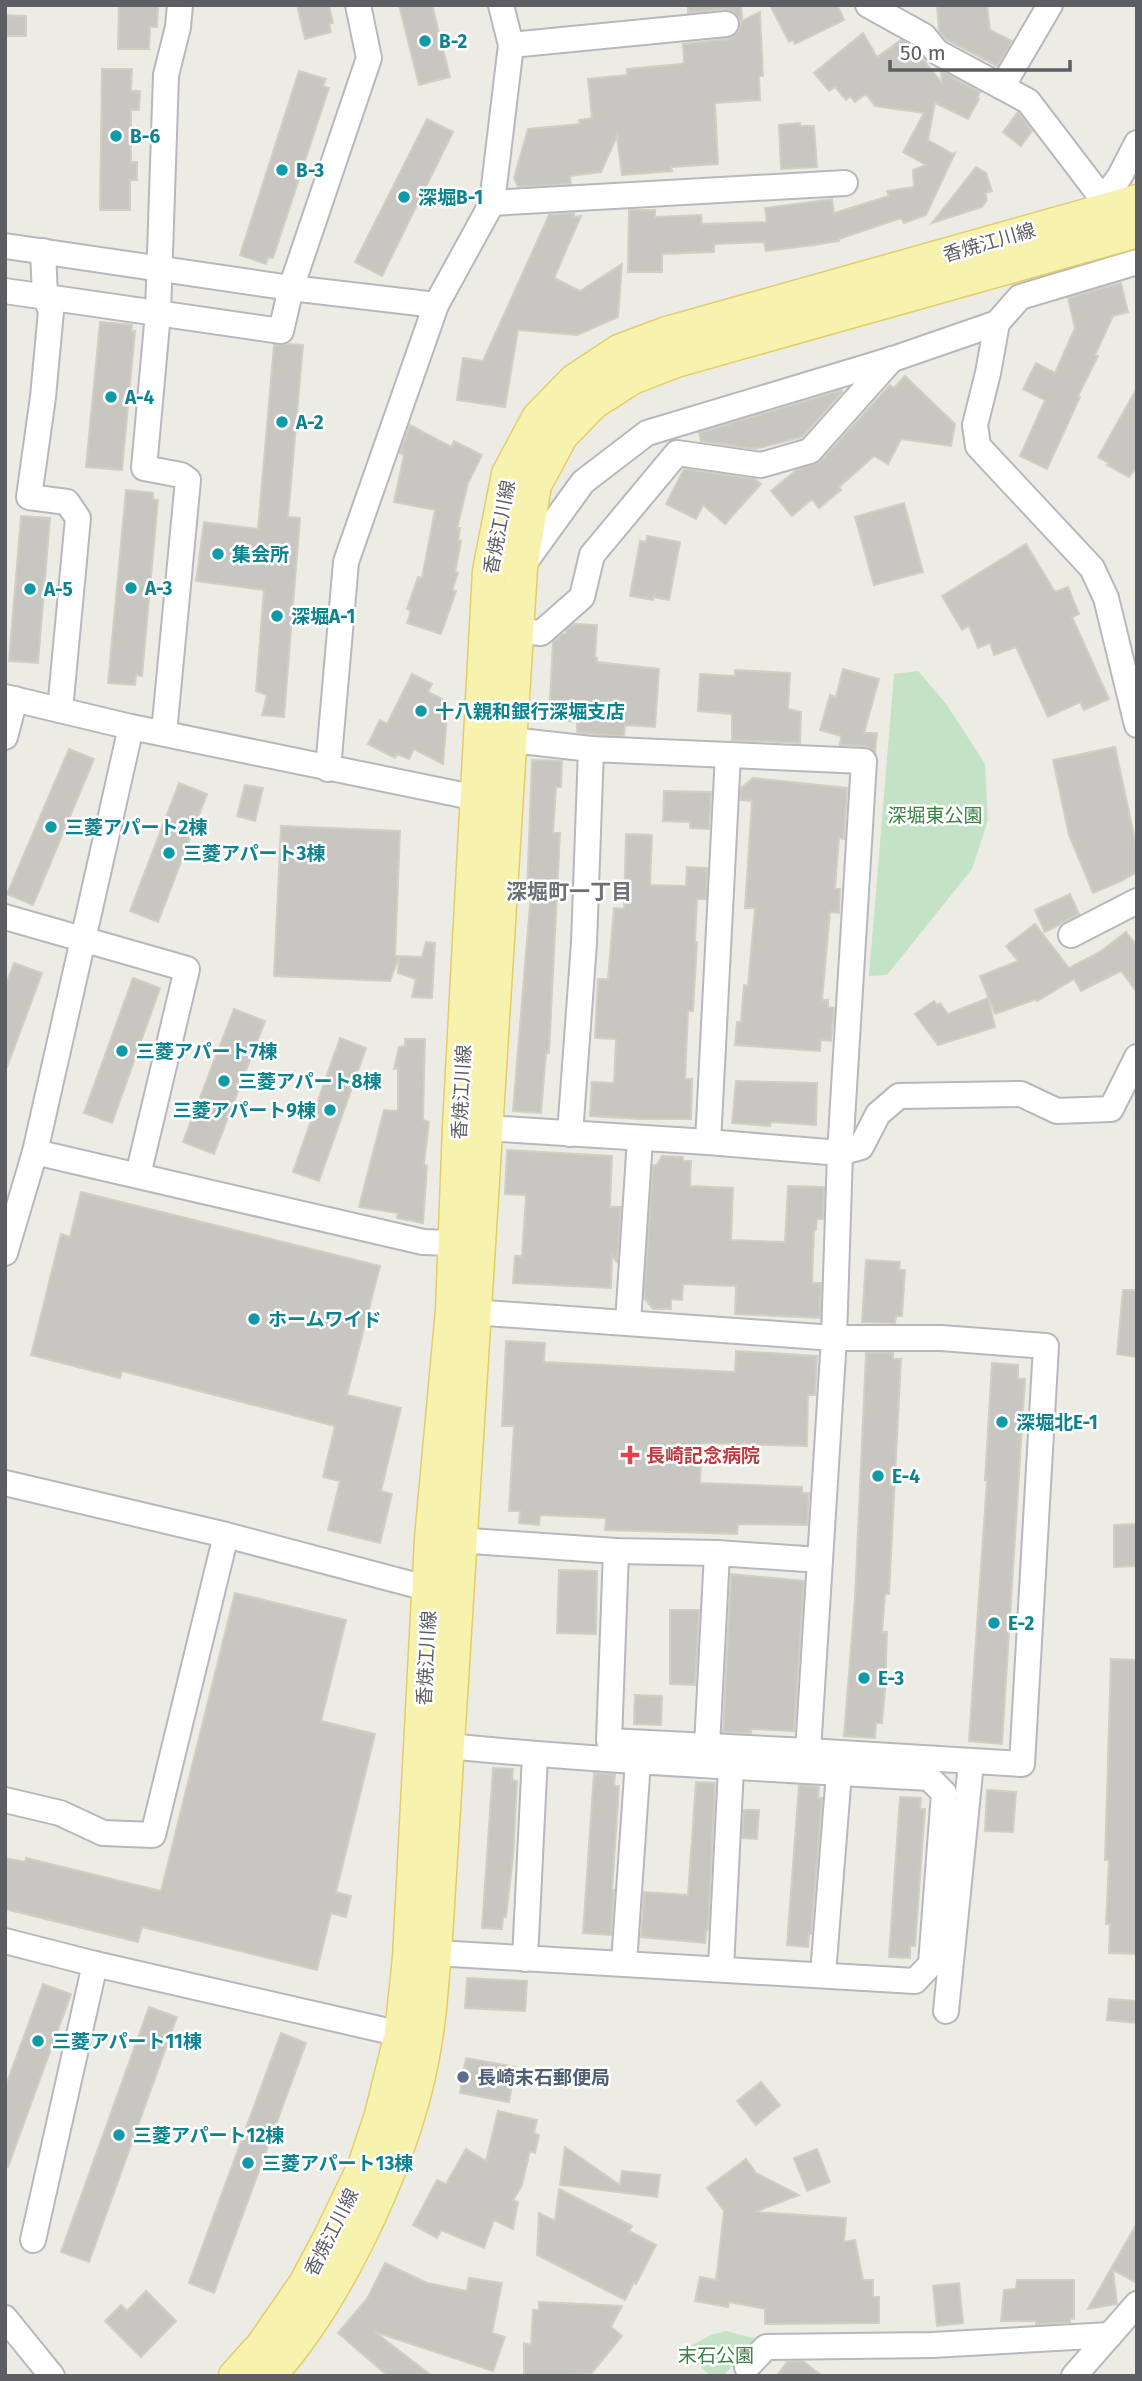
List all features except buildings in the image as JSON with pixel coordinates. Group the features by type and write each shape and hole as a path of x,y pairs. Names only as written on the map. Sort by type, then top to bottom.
{"main road":[{"name":"香焼江川線","path":"496,738 489,571 508,474 538,418 575,380 619,351 667,333 1137,201"},
{"name":"香焼江川線","path":"269,2376 326,2297 354,2247 387,2175 405,2123 426,2038 435,1953 447,1746 445,1539 463,1312 491,799 496,738 517,631 522,568 535,485 562,435 593,403 632,377 676,361 1137,230"},
{"name":"香焼江川線","path":"463,1312 454,1244 473,1128"},
{"name":"香焼江川線","path":"235,2376 262,2346 305,2284 331,2235 368,2153 381,2115 401,2034 410,1945 429,1589 445,1539"}],"street":[{"path":"164,733 188,480 181,475 144,468 159,313 166,75 178,27 180,5"},
{"path":"5,291 281,331 291,288 369,58 358,5"},
{"path":"328,769 346,562 436,305 492,203 511,45 501,5"},
{"path":"868,5 924,36 937,52 1028,102 1100,202 1120,176 1137,143"},
{"path":"1002,87 1050,5"},
{"path":"511,45 726,24"},
{"path":"492,203 845,183"},
{"path":"5,246 291,288 436,305"},
{"path":"43,251 45,296 51,311 43,397 29,497 68,502 78,517 60,710"},
{"path":"489,571 522,568 583,482 647,433 893,359 997,323 1020,297 1137,262"},
{"path":"997,323 975,425 978,446 1091,568 1106,598 1137,725"},
{"path":"517,631 541,633 582,597 592,555 677,453 761,465 810,451 893,359"},
{"path":"5,737 10,698 328,769 491,799"},
{"path":"5,1252 35,1152 131,727"},
{"path":"496,738 590,749 864,761 840,1153 834,1338 808,1751"},
{"path":"570,1134 584,943 590,749"},
{"path":"708,1142 728,755"},
{"path":"1071,935 1137,901"},
{"path":"5,917 187,969 138,1175"},
{"path":"473,1128 840,1153 861,1147 878,1114 899,1096 1021,1094 1057,1111 1111,1109 1137,1057"},
{"path":"628,1322 640,1139"},
{"path":"35,1152 423,1242 454,1244"},
{"path":"463,1312 834,1338 941,1338 1046,1346 1022,1764 609,1741 616,1551"},
{"path":"5,1483 226,1535 429,1589"},
{"path":"5,1800 60,1813 103,1833 153,1835 226,1535"},
{"path":"445,1539 616,1551 717,1553 820,1560"},
{"path":"707,1746 717,1553"},
{"path":"435,1953 915,1981 931,1964 944,1793 929,1778 535,1755 447,1746"},
{"path":"525,1959 535,1755"},
{"path":"624,1963 638,1761"},
{"path":"947,2011 971,1763"},
{"path":"721,1968 731,1768"},
{"path":"823,1974 839,1773"},
{"path":"5,1941 401,2034"},
{"path":"33,2240 94,1964"},
{"path":"1074,2376 1137,2304"},
{"path":"5,2318 52,2376"},
{"path":"748,2373 766,2347 932,2345 1110,2335"}],"green space":[{"name":"深堀東公園","path":"918,671 947,705 985,764 988,820 972,869 887,975 869,976 894,674"},
{"name":"末石公園","path":"726,2331 757,2339 723,2376 711,2376 682,2351 711,2335"}],"place":[{"name":"B-2","path":"425,41"},
{"name":"B-6","path":"116,136"},
{"name":"B-3","path":"282,170"},
{"name":"深堀B-1","path":"404,197"},
{"name":"A-4","path":"111,397"},
{"name":"A-2","path":"282,422"},
{"name":"集会所","path":"218,554"},
{"name":"A-3","path":"131,588"},
{"name":"A-5","path":"30,589"},
{"name":"深堀A-1","path":"277,616"},
{"name":"十八親和銀行深堀支店","path":"421,711"},
{"name":"三菱アパート2棟","path":"51,827"},
{"name":"三菱アパート3棟","path":"169,853"},
{"name":"三菱アパート7棟","path":"122,1051"},
{"name":"三菱アパート8棟","path":"224,1081"},
{"name":"三菱アパート9棟","path":"330,1110"},
{"name":"ホームワイド","path":"254,1319"},
{"name":"深堀北E-1","path":"1002,1422"},
{"name":"長崎記念病院","path":"630,1455"},
{"name":"E-4","path":"878,1476"},
{"name":"E-2","path":"994,1623"},
{"name":"E-3","path":"864,1678"},
{"name":"三菱アパート11棟","path":"38,2041"},
{"name":"長崎末石郵便局","path":"463,2077"},
{"name":"三菱アパート12棟","path":"119,2135"},
{"name":"三菱アパート13棟","path":"248,2163"}],"district":[{"name":"深堀町一丁目","path":"569,892"}]}
